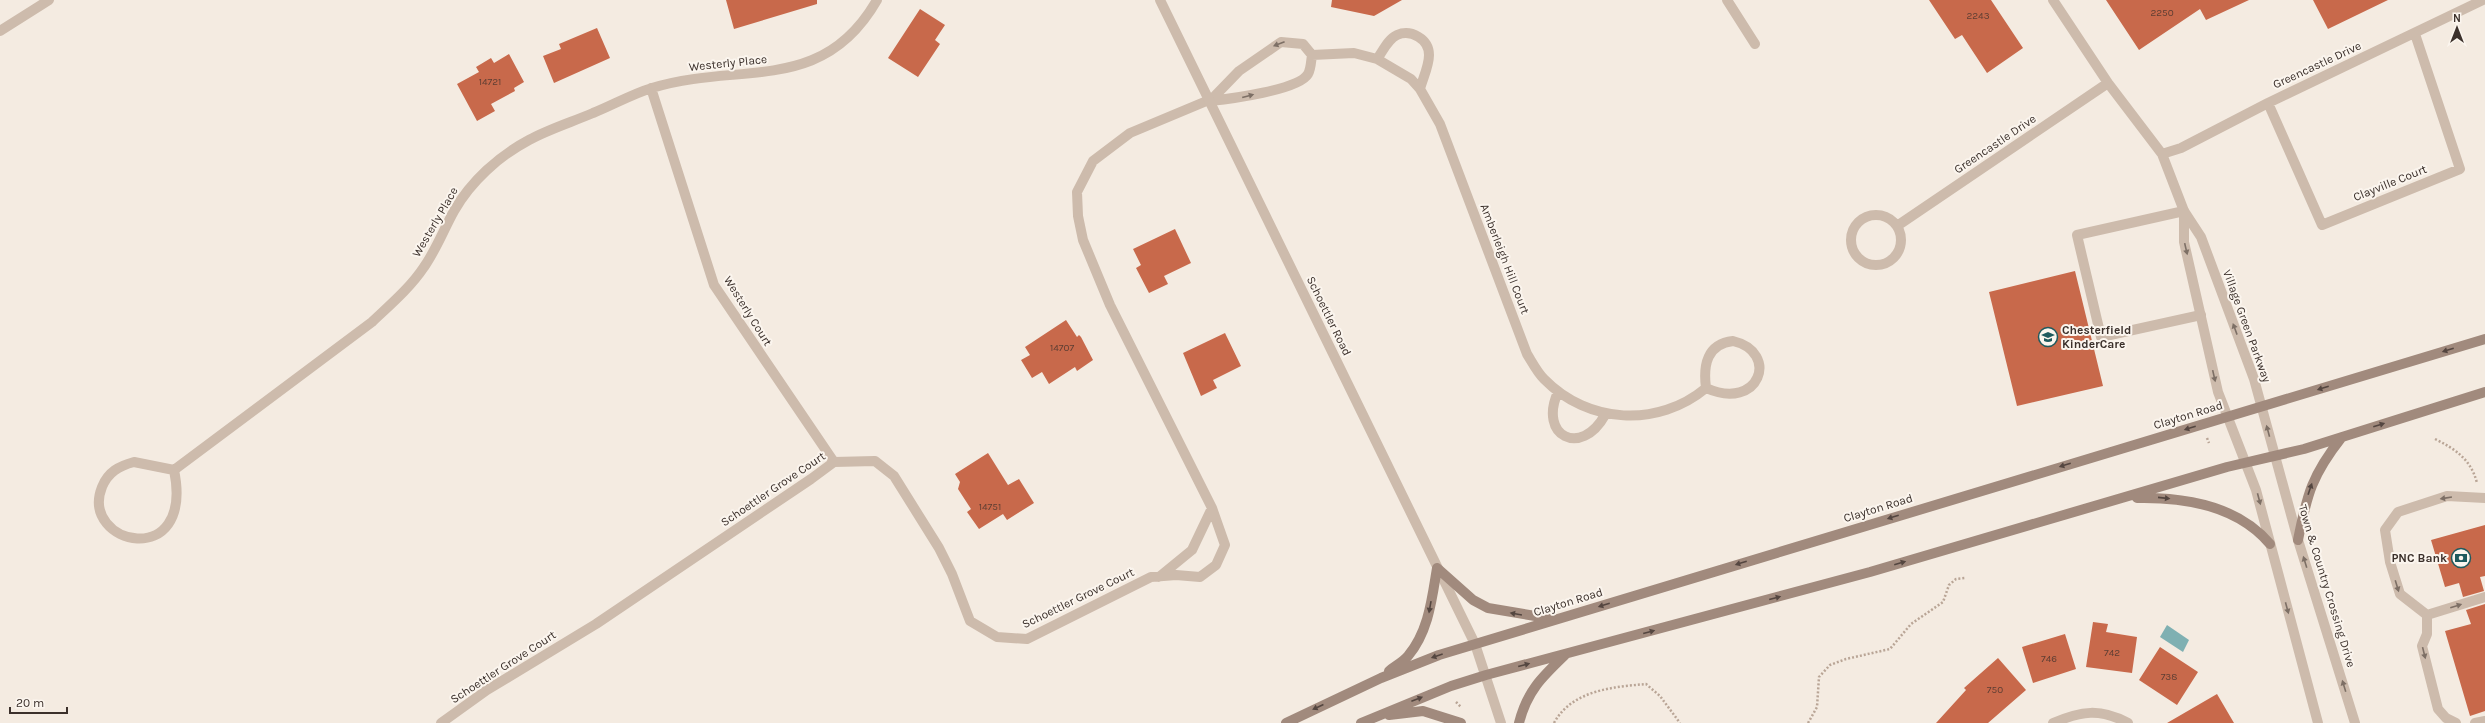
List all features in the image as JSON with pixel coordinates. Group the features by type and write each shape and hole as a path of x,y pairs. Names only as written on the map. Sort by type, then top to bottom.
{"main road":[{"name":"Clayton Road","path":"1286,723 1381,678 1439,655 2485,339"},
{"path":"1361,723 1381,713 1486,675 1566,655 1870,572 2244,463 2342,437 2485,392"},
{"path":"2298,540 2304,505 2312,483 2321,463 2342,437"},
{"path":"2125,498 2160,498 2218,509 2247,523 2270,544"},
{"path":"1437,568 1473,600 1488,608 1555,620"},
{"path":"1381,678 1408,656 1422,633 1428,617 1437,568"},
{"path":"1519,723 1524,703 1544,676 1566,655"},
{"path":"1381,713 1389,715 1423,711 1461,723"}],"street":[{"path":"0,31 48,0"},
{"name":"Westerly Place","path":"174,470 372,322 396,299 425,266 455,209 472,184 499,160 529,140 652,88 705,78 788,69 805,64 836,48 854,32 877,0"},
{"name":"Schoettler Road","path":"1160,0 1475,644 1501,723"},
{"path":"1727,0 1755,44"},
{"name":"Village Green Parkway","path":"2053,0 2108,83 2162,154 2184,210 2201,237 2254,379 2274,456"},
{"name":"Greencastle Drive","path":"2162,154 2181,148 2268,103 2415,34 2483,0"},
{"path":"1377,59 1391,40 1397,35 1413,34 1420,37 1427,46 1429,54 1420,89"},
{"name":"Clayville Court","path":"2268,103 2322,225 2460,169 2415,34"},
{"path":"1281,42 1303,44 1312,55 1308,74 1298,83 1242,98 1209,100 1239,72 1281,42"},
{"name":"Amberleigh Hill Court","path":"1312,55 1354,53 1377,59 1411,79 1420,89 1440,124 1527,354 1542,378 1558,392 1574,403 1605,415 1644,416 1675,407 1694,398 1706,388"},
{"name":"Greencastle Drive","path":"1897,226 2108,83"},
{"name":"Westerly Court","path":"652,88 714,285 834,462"},
{"name":"Schoettler Grove Court","path":"441,723 487,690 596,624 834,462 875,461 894,476 939,548 952,574 970,621 997,637 1027,639 1151,577 1200,577 1216,564 1225,545 1212,508 1110,305 1083,240 1078,216 1077,192 1093,161 1130,133 1209,100"},
{"path":"2184,210 2077,235 2101,337 2201,315"},
{"name":"Village Green Parkway","path":"2184,210 2184,242 2218,392 2244,463"},
{"path":"1877,215 1885,217 1897,226 1901,243 1898,252 1885,263 1868,264 1854,254 1850,238 1856,224 1862,218 1877,215"},
{"path":"1733,341 1746,345 1755,354 1759,371 1751,387 1744,392 1735,395 1718,393 1706,388 1706,360 1717,346 1733,341"},
{"path":"1558,392 1553,404 1552,419 1555,427 1566,437 1582,438 1589,435 1605,415"},
{"name":"Town & Country Crossing Drive","path":"2274,456 2298,540 2355,723"},
{"path":"134,462 174,470 177,485 176,512 170,524 160,533 148,538 134,539 122,535 110,528 103,517 100,493 112,472 122,465 134,462"},
{"path":"2244,463 2256,490 2318,723"},
{"path":"2427,615 2400,594 2390,562 2385,530 2398,512 2447,496 2485,498"},
{"name":"Schoettler Grove Court","path":"1159,577 1192,550 1212,508"},
{"path":"2427,615 2485,597"},
{"path":"2427,615 2426,634 2422,646 2438,709 2446,718 2456,723"},
{"path":"2053,723 2076,713 2099,713 2117,717 2128,723"},
{"path":"2474,723 2485,721"}],"path":[{"path":"2207,438 2209,443"},
{"path":"2434,439 2462,455 2470,466 2478,486"},
{"path":"1808,723 1817,707 1819,677 1830,665 1846,659 1890,649 1912,624 1943,602 1949,586 1956,579 1964,578"},
{"path":"1554,723 1559,714 1584,695 1594,691 1646,684 1660,696 1680,723"}],"water":[{"path":"2167,625 2189,640 2183,652 2160,637"}],"building":[{"path":"726,0 817,0 817,4 734,29"},
{"path":"1332,0 1402,0 1374,16 1331,7"},
{"path":"1929,0 1991,0 2023,48 1987,73 1962,35 1955,39"},
{"path":"2106,0 2249,0 2206,20 2200,9 2139,50"},
{"path":"2313,0 2388,0 2328,29"},
{"path":"920,9 945,25 935,40 940,44 918,77 888,58"},
{"path":"597,28 610,58 554,83 543,56 561,49 559,44"},
{"path":"509,54 524,82 514,88 515,91 491,104 495,111 477,121 457,84 479,72 476,67 491,58 494,63"},
{"path":"1175,229 1191,263 1164,276 1168,284 1149,293 1136,268 1141,265 1133,249"},
{"path":"2075,271 2103,386 2017,406 1989,292"},
{"path":"1066,320 1077,337 1079,335 1081,337 1093,360 1077,371 1075,367 1049,384 1042,372 1032,378 1021,360 1030,355 1025,347"},
{"path":"1225,333 1241,366 1213,380 1217,388 1201,396 1183,353"},
{"path":"988,453 1008,485 1019,479 1034,503 1007,520 1003,514 979,529 967,512 971,509 958,489 960,482 955,474"},
{"name":"PNC Bank","path":"2485,525 2485,576 2480,577 2484,591 2463,597 2459,583 2445,587 2431,540"},
{"path":"2485,604 2485,711 2470,716 2445,631 2471,624 2466,610"},
{"path":"2093,622 2108,624 2106,632 2137,637 2132,673 2086,667"},
{"path":"2065,634 2076,669 2033,683 2022,647"},
{"path":"2160,647 2198,672 2177,705 2139,680"},
{"path":"1998,658 2026,690 1988,723 1936,723 1966,690 1964,688"},
{"path":"2217,694 2234,723 2167,723"}],"place":[{"name":"Chesterfield KinderCare","path":"2048,337"},
{"name":"PNC Bank","path":"2461,558"}]}
